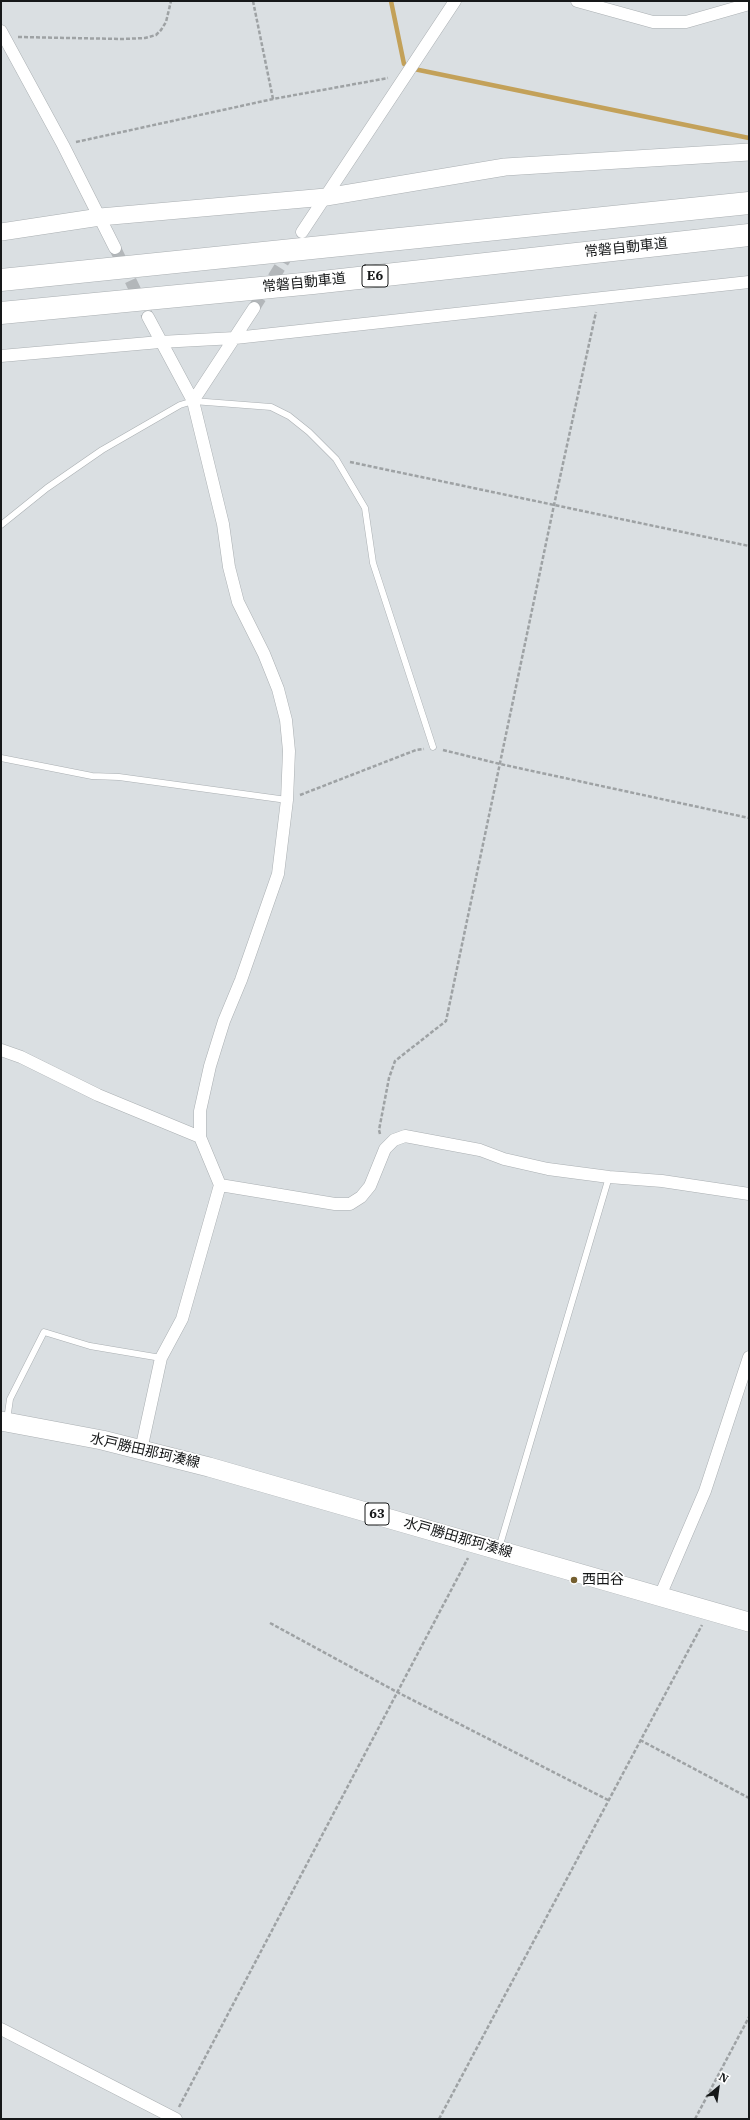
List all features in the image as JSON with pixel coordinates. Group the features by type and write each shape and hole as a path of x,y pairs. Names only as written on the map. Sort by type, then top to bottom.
{"highway":[{"path":"1,280 749,204"},
{"name":"常磐自動車道","path":"1,313 321,282 749,235"}],"main road":[{"name":"水戸勝田那珂湊線","path":"4,1421 141,1450 272,1484 749,1622"}],"street":[{"path":"302,232 455,1"},
{"path":"578,1 652,22 686,22 749,4"},
{"path":"4,34 63,145 115,248"},
{"path":"1,232 100,217 326,197 504,167 749,152"},
{"path":"1,356 160,342 235,338 749,282"},
{"path":"192,401 254,308"},
{"path":"141,1450 160,1358 182,1319 220,1185 200,1137 200,1111 210,1066 224,1020 241,980 278,874 287,800 289,751 286,720 278,688 264,654 238,602 229,567 223,524 192,401 148,317"},
{"path":"1,1050 21,1057 98,1096 200,1137"},
{"path":"220,1185 335,1204 350,1204 361,1197 370,1186 385,1149 394,1140 405,1136 480,1150 504,1159 548,1169 609,1177 662,1181 749,1194"},
{"path":"660,1596 705,1491 749,1357"},
{"path":"1,2029 175,2118"}],"lane":[{"path":"1,525 47,488 102,450 180,405 192,401 271,407 289,416 336,459 365,508 373,563 433,747"},
{"path":"1,758 92,776 119,777 287,800"},
{"path":"498,1549 609,1177"},
{"path":"4,1421 10,1399 44,1332 90,1346 160,1358"}],"path":[{"path":"4,34 20,36 122,39 145,38 156,35 161,30 166,22 171,1"},
{"path":"253,1 273,99"},
{"path":"63,145 273,99 391,77 403,79"},
{"path":"385,1149 379,1130 388,1078 395,1061 446,1021 599,298"},
{"path":"336,459 749,546"},
{"path":"287,800 416,750 433,747 500,764 749,818"},
{"path":"175,2118 476,1543"},
{"path":"439,2119 709,1611"},
{"path":"270,1623 398,1692 608,1800"},
{"path":"640,1740 749,1798"},
{"path":"695,2119 749,2018"}],"waterway":[{"path":"391,1 404,64 407,66"},
{"path":"414,69 749,138"}],"tunnel":[{"path":"115,248 148,317"},
{"path":"254,308 292,248"}],"place":[{"name":"西田谷","path":"574,1580"}]}
